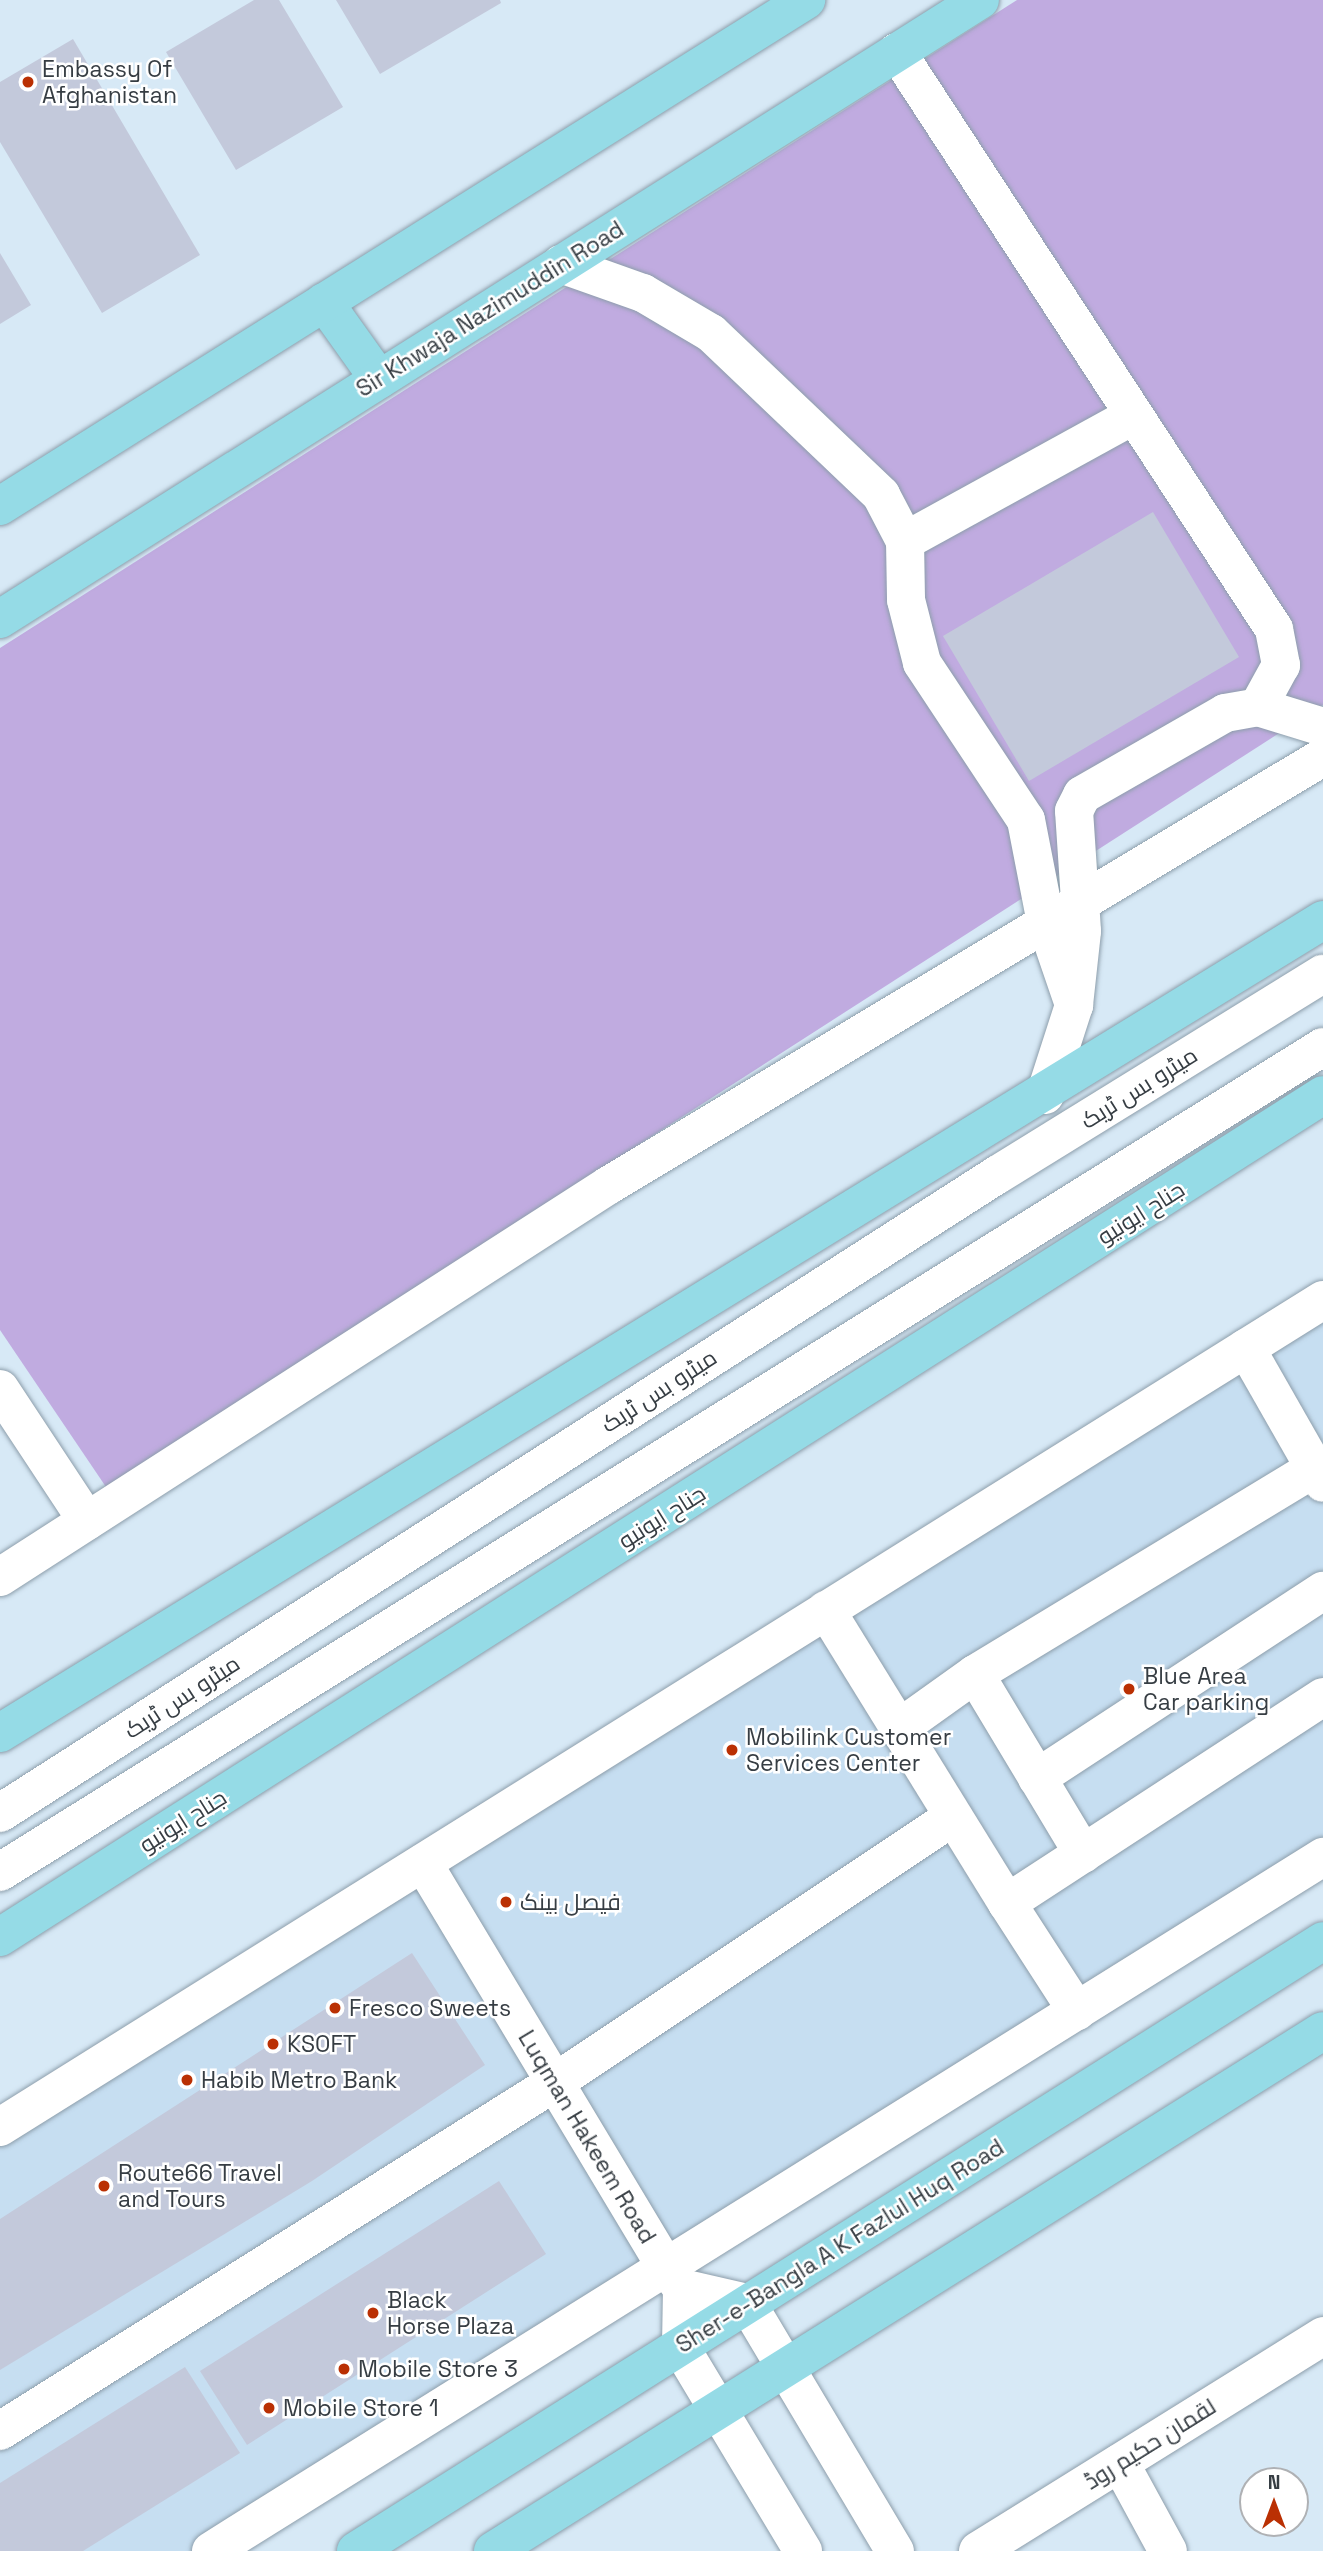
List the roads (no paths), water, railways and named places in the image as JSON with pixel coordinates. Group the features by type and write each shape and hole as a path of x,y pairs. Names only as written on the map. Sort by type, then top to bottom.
{"main road":[{"path":"0,506 806,0"},
{"name":"Sir Khwaja Nazimuddin Road","path":"0,619 980,0"},
{"path":"324,302 379,379"},
{"path":"0,1733 1045,1095 1323,920"},
{"name":"جناح ایونیو","path":"0,1937 1323,1095"},
{"name":"Sher-e-Bangla A K Fazlul Huq Road","path":"356,2551 1323,1941"},
{"path":"493,2551 784,2365 1323,2031"}],"street":[{"path":"897,52 1274,629 1281,665 1258,708"},
{"path":"561,264 643,292 711,333 881,495 905,541 906,600 922,663 1026,820 1046,923 1074,1005"},
{"path":"905,541 1134,415"},
{"path":"1045,1095 1074,1005 1080,903 1074,811 1082,795 1225,713 1258,708 1323,727"},
{"path":"0,1577 609,1185 1323,757"},
{"name":"میٹرو بس ٹریک","path":"0,1813 997,1175 1323,974"},
{"path":"0,1872 1323,1047"},
{"path":"0,2127 1323,1300"},
{"path":"898,1728 975,1674 1319,1475 1246,1348"},
{"path":"0,1388 87,1521"},
{"path":"1037,1777 1323,1591"},
{"path":"826,1610 951,1818 1077,2011"},
{"path":"975,1674 1083,1854"},
{"path":"1007,1903 1323,1697"},
{"path":"0,2431 554,2083 951,1818"},
{"path":"211,2551 674,2278 1077,2011 1323,1857"},
{"name":"Luqman Hakeem Road","path":"423,1863 674,2278"},
{"path":"674,2278 747,2303 895,2551"},
{"path":"674,2278 681,2348 803,2551"},
{"name":"لقمان حکیم روڈ","path":"978,2551 1323,2336"},
{"path":"1120,2463 1168,2551"}],"place":[{"name":"Embassy Of Afghanistan","path":"28,82"},
{"name":"Blue Area Car parking","path":"1129,1689"},
{"name":"Mobilink Customer Services Center","path":"732,1750"},
{"name":"فیصل بینک","path":"506,1902"},
{"name":"Fresco Sweets","path":"335,2008"},
{"name":"KSOFT","path":"273,2044"},
{"name":"Habib Metro Bank","path":"187,2080"},
{"name":"Route66 Travel and Tours","path":"104,2186"},
{"name":"Black Horse Plaza","path":"373,2313"},
{"name":"Mobile Store 3","path":"344,2369"},
{"name":"Mobile Store 1","path":"269,2408"}]}
